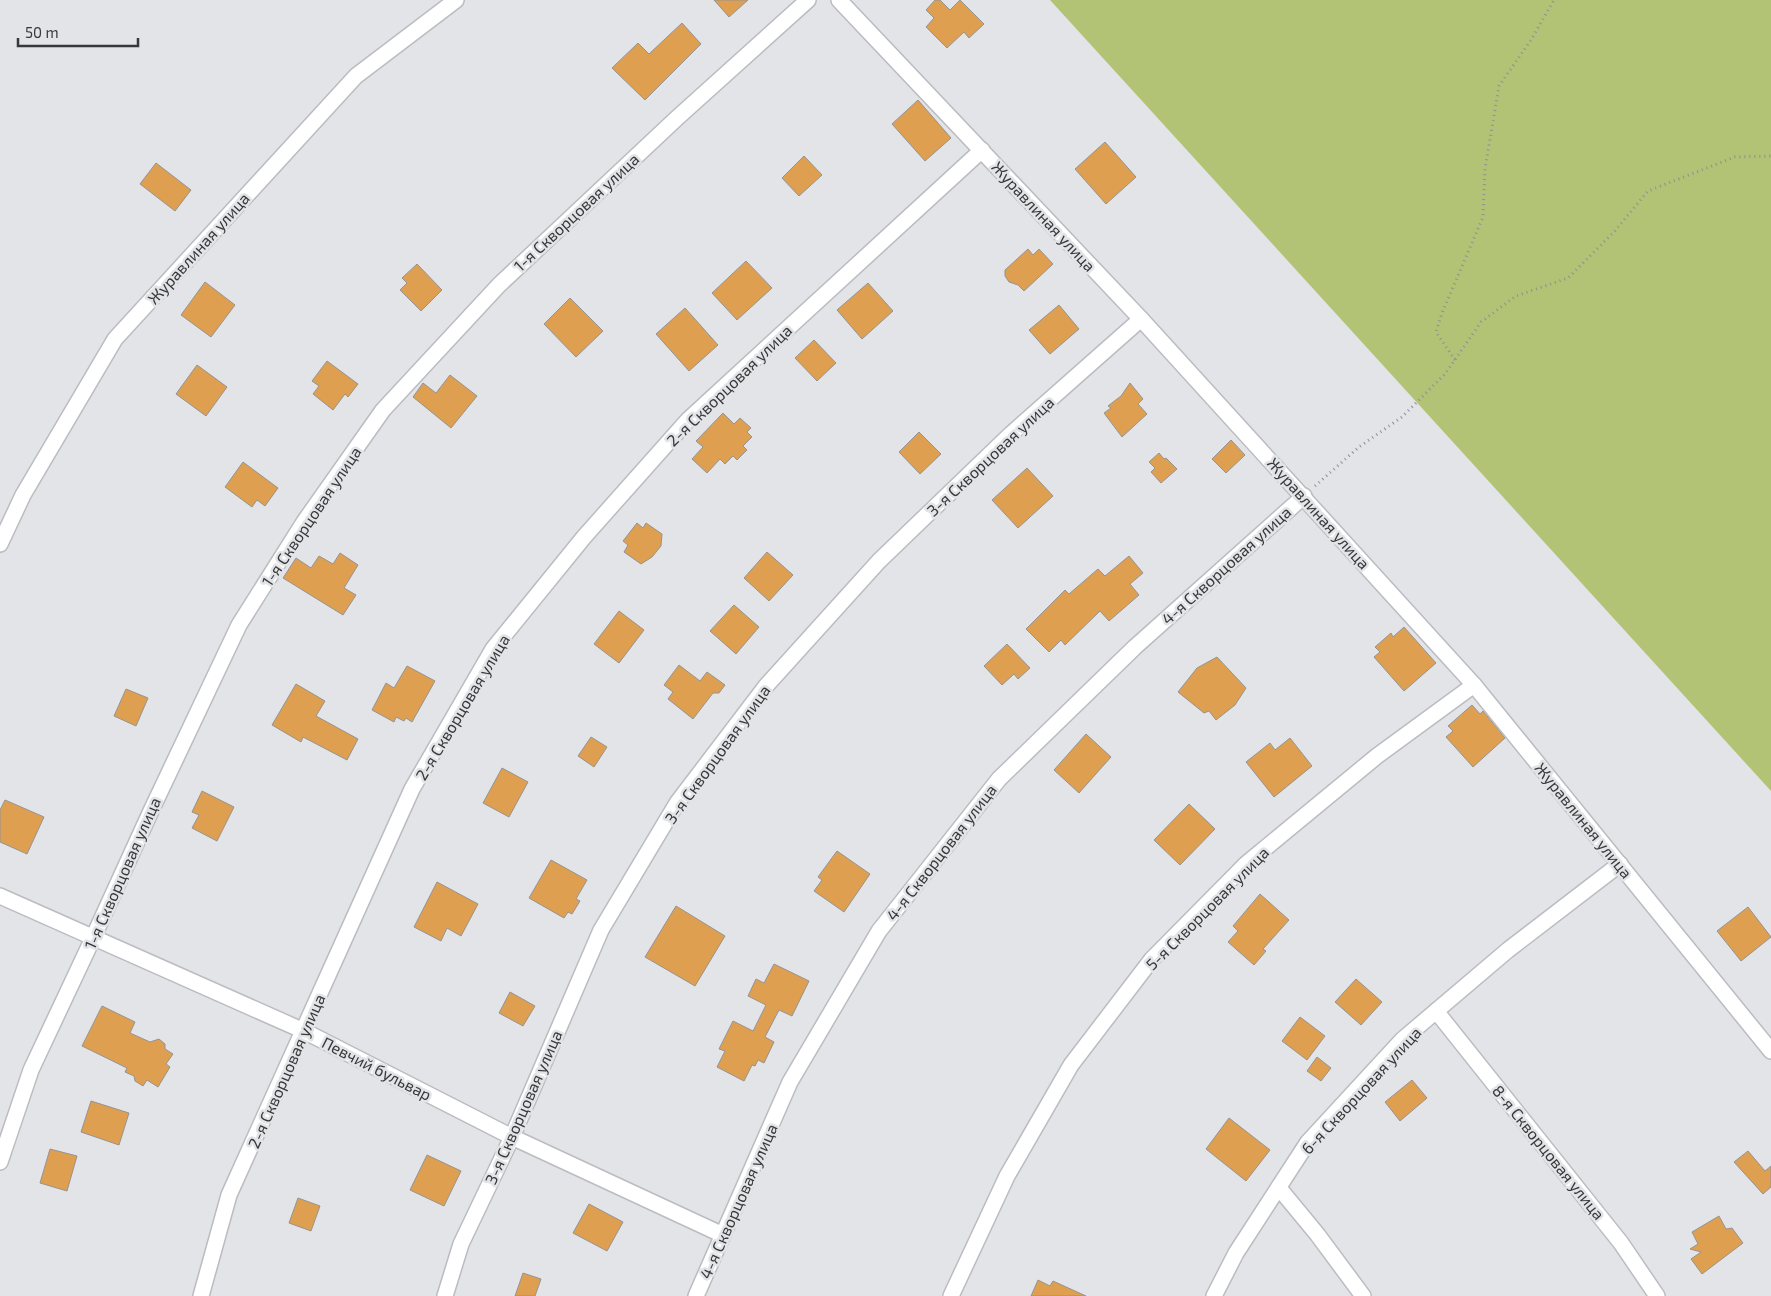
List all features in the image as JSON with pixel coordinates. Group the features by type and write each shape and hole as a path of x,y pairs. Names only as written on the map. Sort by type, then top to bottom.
{"street":[{"name":"Журавлиная улица","path":"0,544 23,495 115,339 356,76 456,0"},
{"name":"1-я Скворцовая улица","path":"0,1162 31,1070 239,625 304,522 383,410 499,285 677,118 808,0"},
{"name":"Журавлиная улица","path":"839,0 1141,319 1474,684 1771,1051"},
{"name":"2-я Скворцовая улица","path":"201,1296 229,1195 412,789 493,649 584,537 688,420 982,150"},
{"name":"3-я Скворцовая улица","path":"445,1296 461,1244 512,1137 601,930 677,803 766,686 879,561 1012,434 1141,319"},
{"name":"4-я Скворцовая улица","path":"696,1296 790,1082 879,931 999,779 1135,647 1304,496"},
{"name":"5-я Скворцовая улица","path":"951,1296 1008,1176 1071,1065 1152,959 1246,864 1377,756 1474,684"},
{"name":"6-я Скворцовая улица","path":"1214,1296 1236,1253 1308,1142 1402,1040 1508,950 1620,864"},
{"name":"Певчий бульвар","path":"0,896 304,1031 512,1137 723,1235"},
{"name":"8-я Скворцовая улица","path":"1436,1011 1621,1243 1657,1296"},
{"path":"1279,1188 1317,1234 1363,1296"}],"path":[{"path":"1455,360 1436,332 1442,313 1484,217 1485,169 1499,86 1531,40 1554,0"},
{"path":"1304,496 1359,447 1402,417 1445,374 1481,322 1516,296 1568,278 1614,232 1648,191 1735,157 1771,156"}],"green space":[{"path":"1050,0 1771,0 1771,791"}],"building":[{"path":"714,0 748,0 729,17"},
{"path":"935,0 940,0 950,10 960,0 984,24 969,38 964,32 947,48 926,27 934,18 926,10"},
{"path":"682,23 701,44 645,100 612,68 638,43 649,54"},
{"path":"918,100 951,138 925,161 892,124"},
{"path":"1105,142 1136,177 1106,204 1075,169"},
{"path":"804,156 822,175 799,196 782,178"},
{"path":"156,163 191,190 175,211 140,184"},
{"path":"1028,249 1033,255 1039,249 1053,264 1024,291 1018,285 1009,282 1005,276 1005,270"},
{"path":"746,261 772,288 737,320 712,293"},
{"path":"417,264 442,290 421,311 400,290 407,283 402,278"},
{"path":"205,282 235,305 211,337 181,315"},
{"path":"868,283 893,311 862,339 837,310"},
{"path":"570,298 603,331 576,357 544,324"},
{"path":"1059,305 1079,329 1050,354 1029,330"},
{"path":"685,308 718,345 689,371 656,334"},
{"path":"814,340 836,363 817,381 795,358"},
{"path":"327,361 358,384 348,397 345,394 333,410 313,394 319,386 312,381"},
{"path":"197,365 227,387 206,416 176,394"},
{"path":"450,375 477,396 451,428 413,397 423,383 436,393"},
{"path":"1130,383 1143,399 1138,404 1147,414 1122,437 1104,413 1111,408 1108,406 1121,396"},
{"path":"723,413 734,424 740,418 751,428 747,432 752,437 743,446 747,450 737,460 733,456 725,464 720,459 707,473 692,459 703,447 696,441"},
{"path":"919,432 941,454 920,474 899,452"},
{"path":"1231,440 1245,455 1226,473 1212,459"},
{"path":"1159,453 1177,469 1161,483 1151,472 1155,468 1149,462"},
{"path":"243,462 278,488 265,506 257,500 252,507 225,487"},
{"path":"1027,468 1053,496 1018,528 992,500"},
{"path":"637,523 643,528 646,523 662,534 661,546 652,557 641,564 624,552 628,545 623,541"},
{"path":"767,552 793,575 769,601 744,578"},
{"path":"340,553 358,565 344,588 356,595 343,615 283,578 296,558 311,568 319,556 333,564"},
{"path":"1129,556 1143,573 1130,584 1139,595 1109,621 1100,611 1065,645 1061,640 1049,652 1026,629 1065,590 1069,594 1098,569 1105,576"},
{"path":"734,605 759,627 736,654 710,631"},
{"path":"619,611 644,630 619,663 594,644"},
{"path":"1404,627 1436,663 1404,691 1374,657 1380,652 1375,647 1391,633 1393,637"},
{"path":"1007,644 1030,668 1018,679 1014,674 1002,685 984,666"},
{"path":"1217,657 1246,688 1235,705 1216,720 1209,711 1204,713 1178,692 1197,668"},
{"path":"679,665 700,681 707,672 725,685 719,693 713,693 693,719 668,699 673,692 664,685"},
{"path":"407,666 435,681 412,722 406,718 404,721 396,717 394,722 372,710 386,683 394,688"},
{"path":"296,684 325,701 316,716 358,739 347,760 303,737 301,742 272,725"},
{"path":"126,689 148,698 136,726 114,716"},
{"path":"1472,705 1480,714 1483,711 1505,738 1473,767 1446,737 1453,731 1448,726"},
{"path":"1086,734 1111,757 1079,793 1054,770"},
{"path":"591,737 607,747 594,767 578,756"},
{"path":"1290,738 1312,766 1274,797 1246,762 1270,743 1275,750"},
{"path":"502,768 528,782 509,817 483,803"},
{"path":"202,791 234,807 217,841 192,828 199,815 192,812"},
{"path":"5,800 44,817 27,854 0,842 0,810"},
{"path":"1189,804 1215,829 1180,865 1154,840"},
{"path":"837,851 870,874 844,912 814,891 822,880 818,877"},
{"path":"551,860 587,880 576,899 580,901 572,914 568,912 564,918 529,898"},
{"path":"437,882 478,904 461,936 447,928 441,941 414,927"},
{"path":"1260,894 1289,920 1263,949 1266,951 1254,965 1228,942 1238,931 1233,926"},
{"path":"676,906 725,936 695,986 645,957"},
{"path":"1748,907 1771,937 1741,961 1717,931"},
{"path":"774,964 809,981 792,1016 779,1010 765,1037 774,1042 764,1063 758,1060 755,1066 752,1065 744,1081 717,1067 725,1051 719,1049 733,1021 753,1031 766,1005 748,996 756,979 764,983"},
{"path":"1356,979 1382,1002 1361,1025 1335,1002"},
{"path":"510,992 535,1006 523,1026 499,1013"},
{"path":"102,1006 135,1022 130,1033 150,1042 159,1039 165,1044 165,1049 173,1054 166,1064 170,1067 158,1087 147,1080 143,1086 135,1081 134,1076 125,1072 127,1068 82,1046"},
{"path":"1300,1017 1325,1036 1307,1060 1282,1041"},
{"path":"1317,1057 1331,1068 1321,1081 1307,1071"},
{"path":"1412,1080 1427,1098 1400,1121 1385,1102"},
{"path":"91,1101 129,1113 119,1145 81,1132"},
{"path":"1229,1118 1270,1150 1246,1181 1206,1149"},
{"path":"50,1149 77,1156 67,1191 40,1183"},
{"path":"1748,1151 1765,1171 1771,1166 1771,1187 1763,1194 1734,1162"},
{"path":"427,1155 461,1171 444,1206 410,1190"},
{"path":"298,1198 320,1206 311,1231 289,1223"},
{"path":"589,1204 623,1222 607,1251 573,1233"},
{"path":"1719,1216 1726,1229 1732,1228 1743,1243 1702,1274 1691,1259 1701,1252 1690,1249 1698,1244 1692,1232"},
{"path":"523,1273 541,1279 535,1296 515,1296"},
{"path":"1038,1280 1050,1286 1053,1281 1086,1296 1031,1296"}]}
